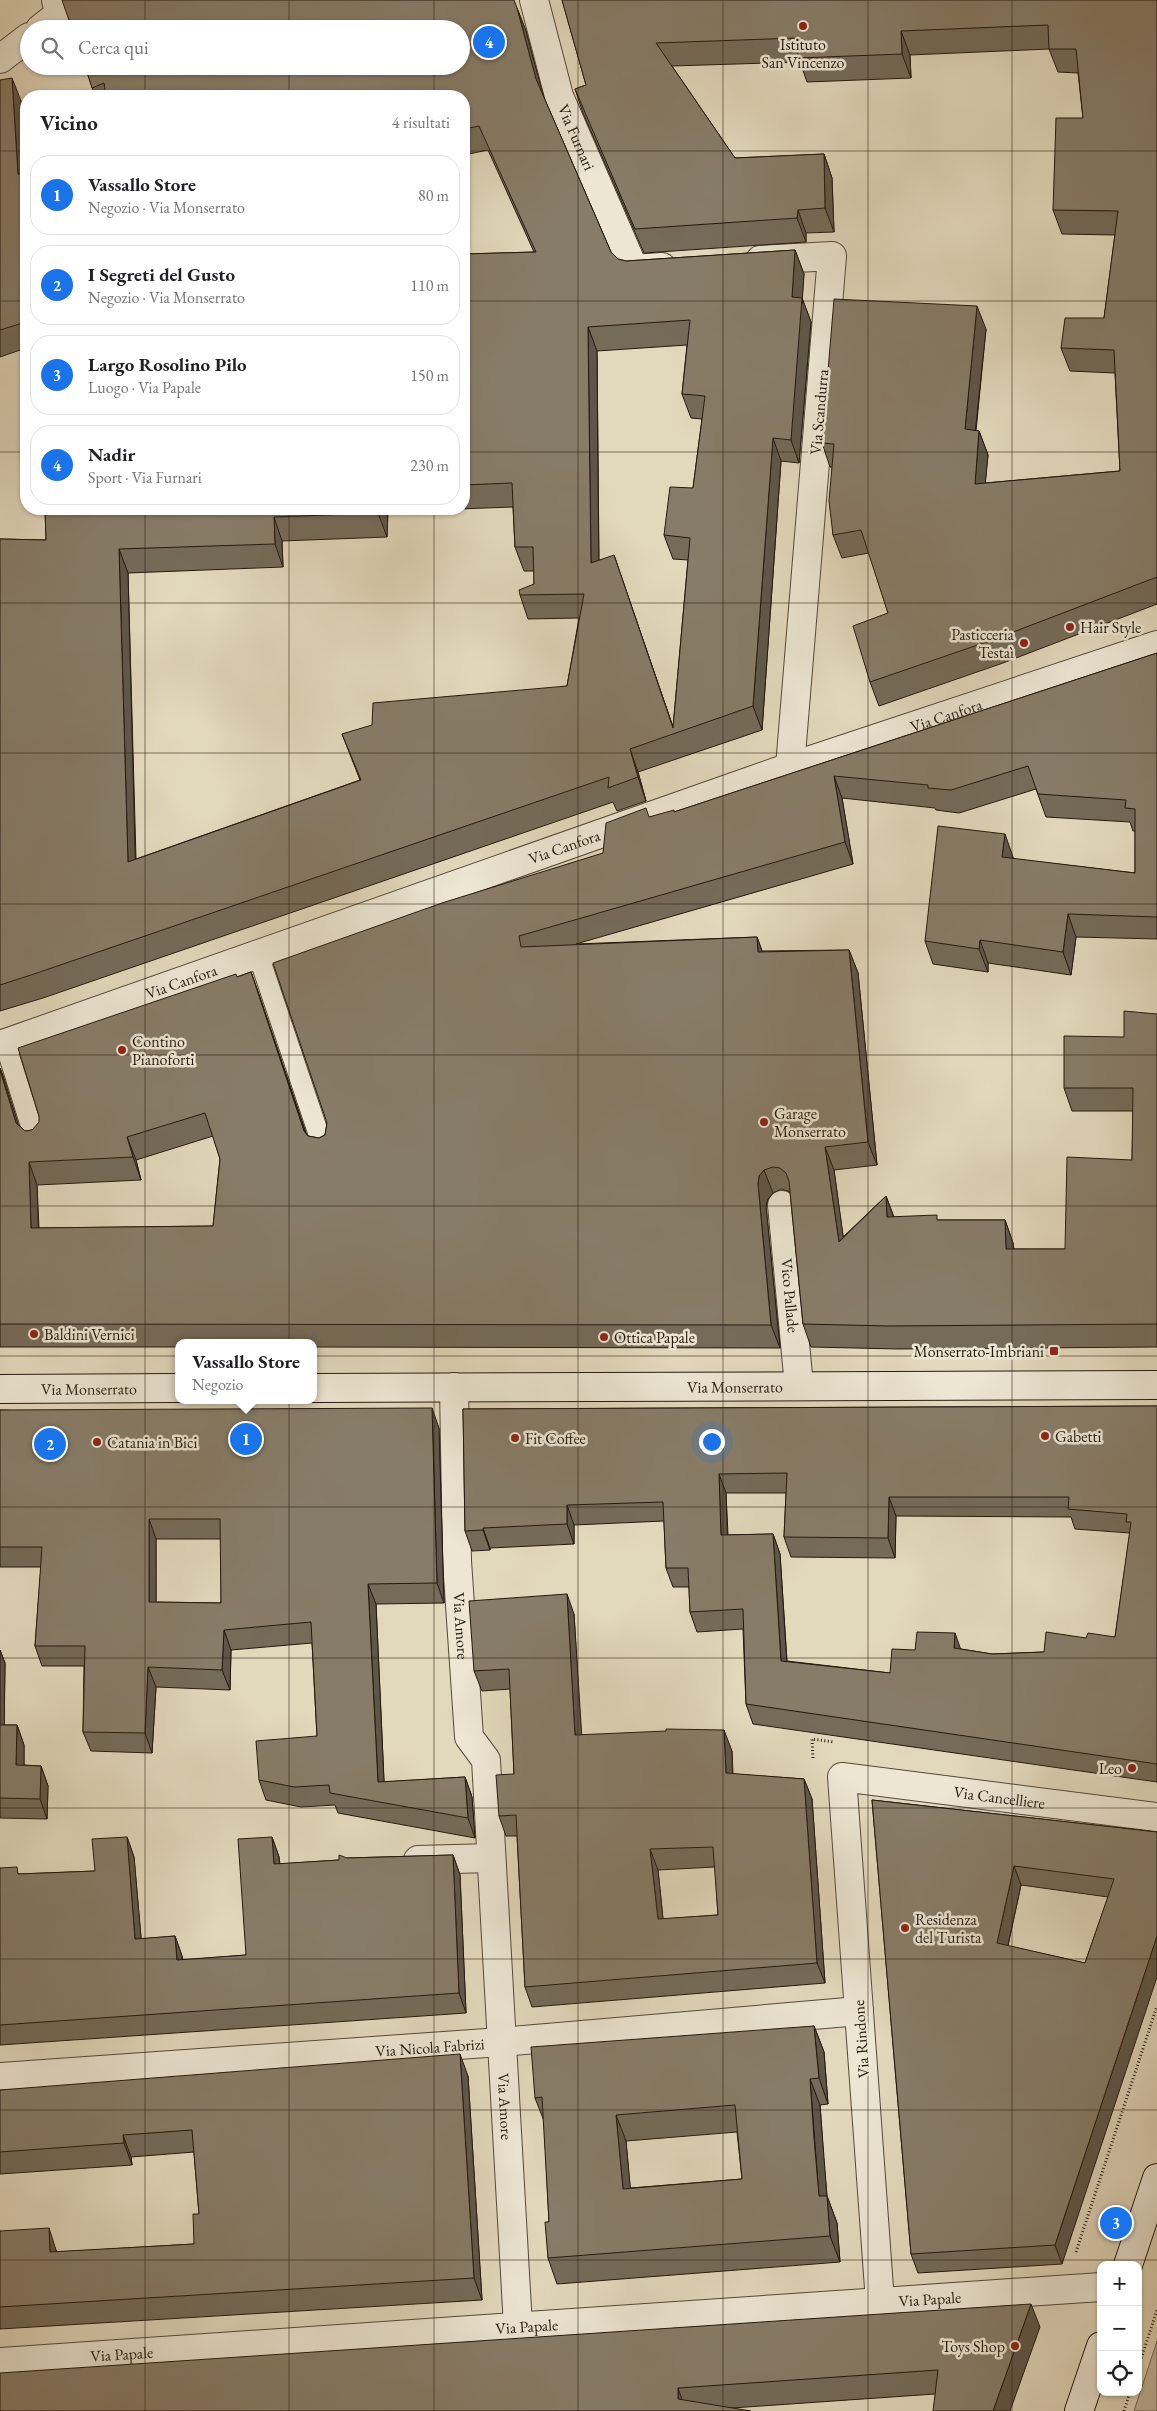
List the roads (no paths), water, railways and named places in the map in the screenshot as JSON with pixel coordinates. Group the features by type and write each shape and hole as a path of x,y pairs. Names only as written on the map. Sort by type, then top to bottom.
{"street":[{"path":"51,20 59,14 56,0"},
{"name":"Via Furnari","path":"534,0 559,96 634,269 683,265"},
{"path":"0,59 20,44"},
{"name":"Via Scandurra","path":"733,262 832,256 790,767"},
{"name":"Via Canfora","path":"3,1044 790,767 1157,645"},
{"name":"Vico Pallade","path":"782,1205 799,1386"},
{"name":"Via Monserrato","path":"317,1388 1157,1385"},
{"name":"Via Amore","path":"454,1387 457,1561 469,1737 486,1760 518,2327"},
{"name":"Via Monserrato","path":"0,1390 175,1388"},
{"name":"Via Cancelliere","path":"842,1777 1157,1816"},
{"name":"Via Rindone","path":"842,1777 880,2302"},
{"path":"392,1861 491,1858"},
{"name":"Via Nicola Fabrizi","path":"0,2077 501,2042 859,2011"},
{"path":"1129,2261 1157,2178"},
{"name":"Via Papale","path":"0,2362 1097,2287"},
{"path":"1079,2411 1099,2351"}],"lane":[{"path":"258,954 324,1150"},
{"path":"3,1044 36,1142"}],"place":[{"name":"Istituto San Vincenzo","path":"803,26"},
{"name":"Nadir","path":"489,42"},
{"name":"Hair Style","path":"1070,627"},
{"name":"Pasticceria Testaì","path":"1024,643"},
{"name":"Contino Pianoforti","path":"122,1050"},
{"name":"Garage Monserrato","path":"764,1122"},
{"name":"Baldini Vernici","path":"34,1334"},
{"name":"Ottica Papale","path":"604,1337"},
{"name":"Monserrato-Imbriani","path":"1054,1351"},
{"name":"Gabetti","path":"1045,1436"},
{"name":"Fit Coffee","path":"515,1438"},
{"name":"Vassallo Store","path":"246,1439"},
{"name":"Catania in Bici","path":"97,1442"},
{"name":"I Segreti del Gusto","path":"50,1444"},
{"name":"Leo","path":"1132,1768"},
{"name":"Residenza del Turista","path":"905,1928"},
{"name":"Largo Rosolino Pilo","path":"1116,2223"},
{"name":"Toys Shop","path":"1015,2346"}]}
